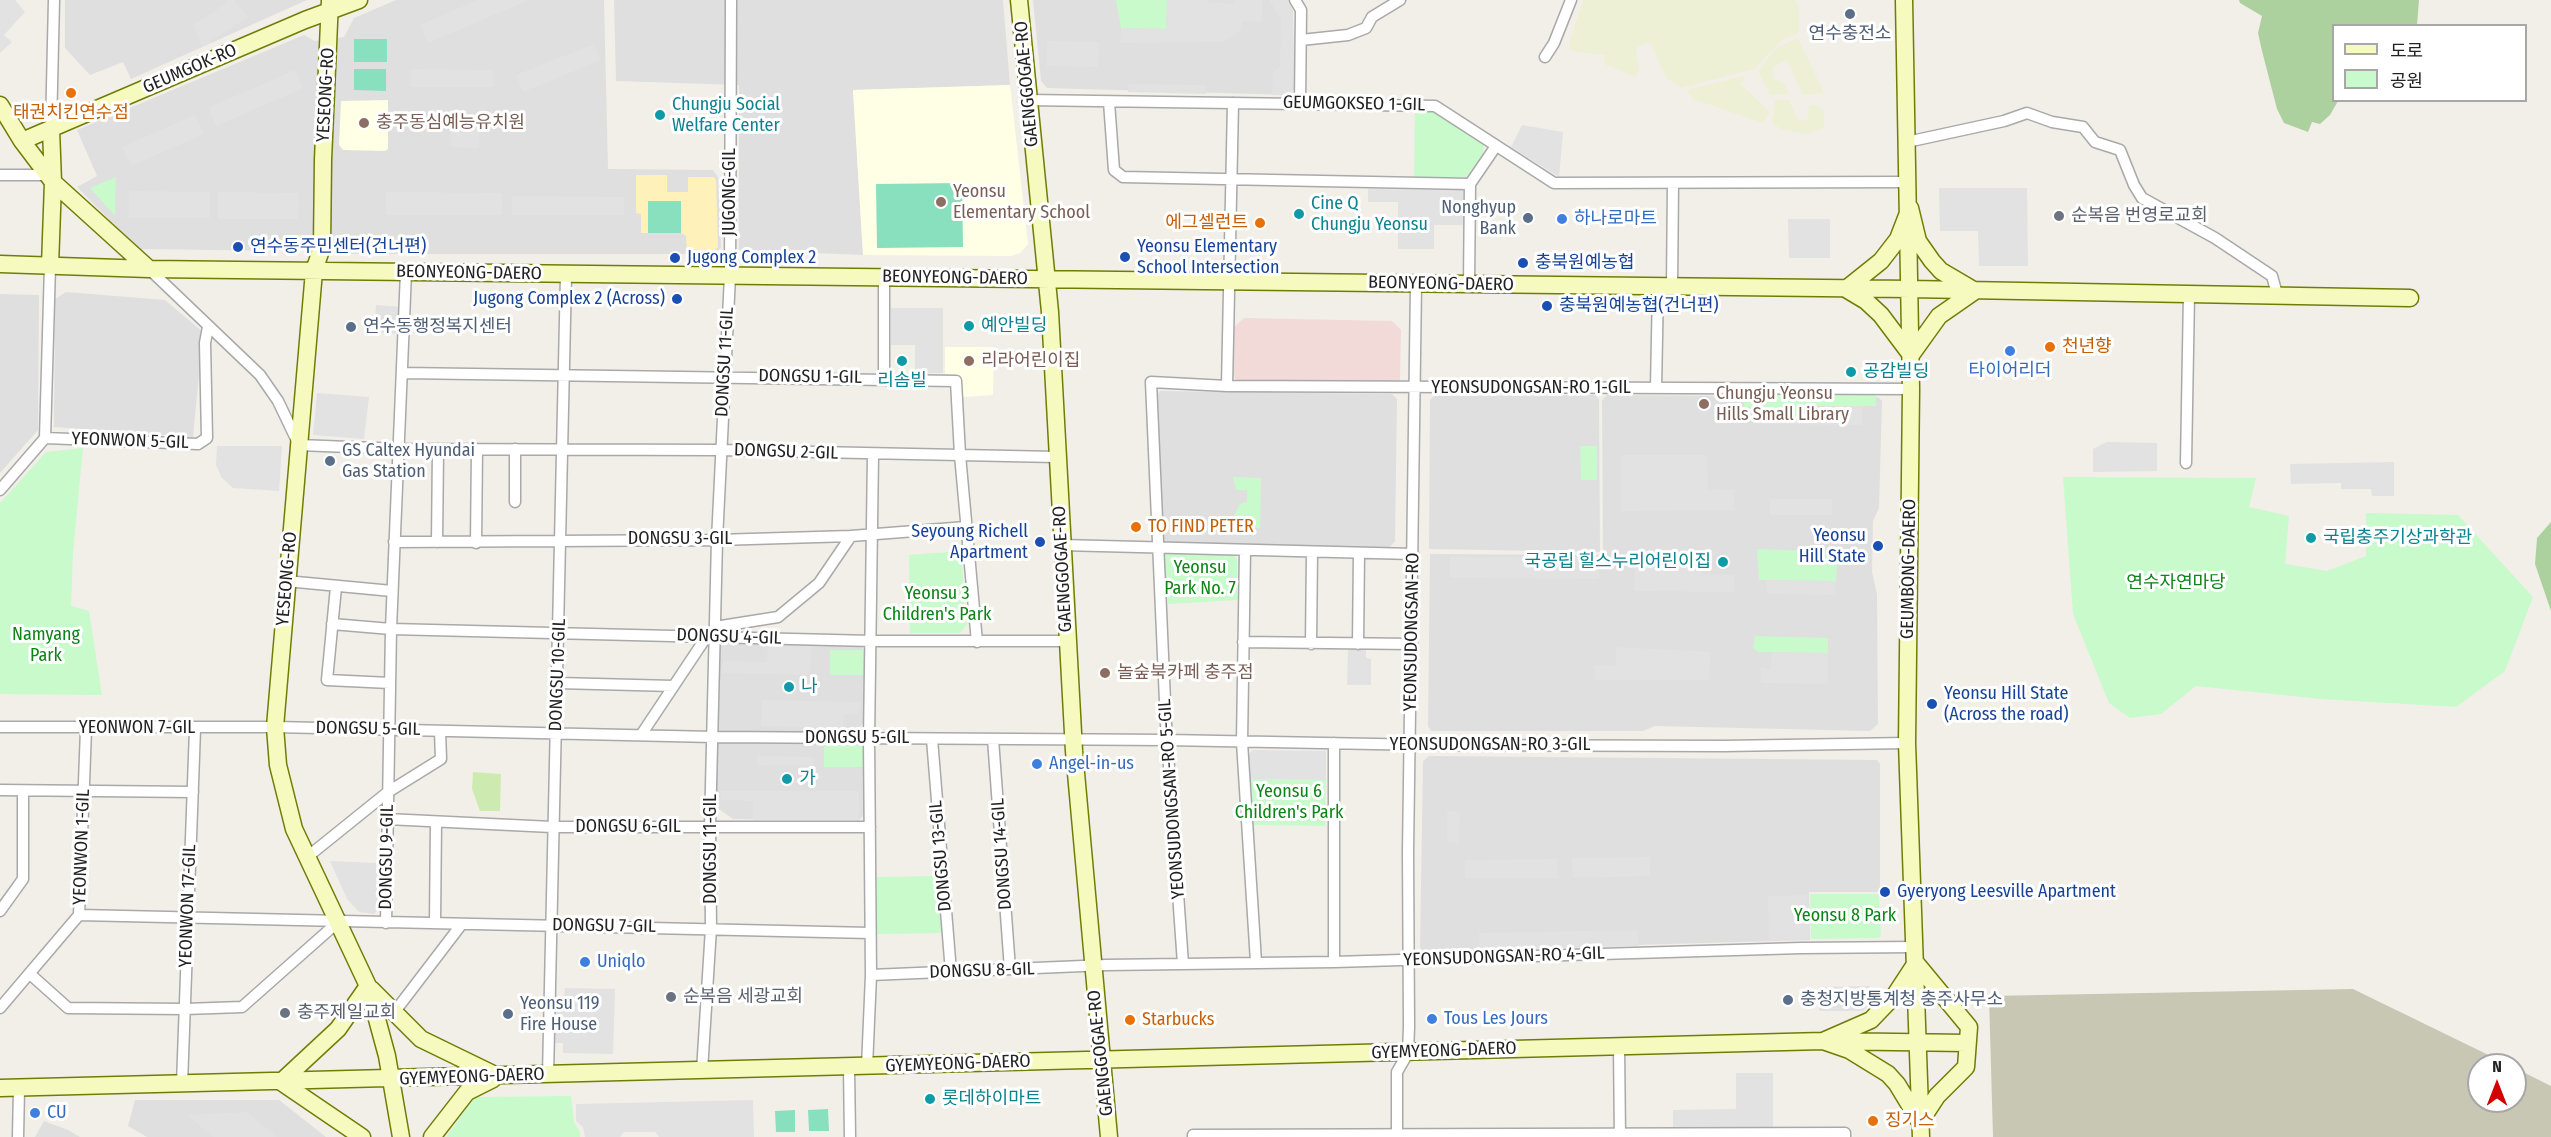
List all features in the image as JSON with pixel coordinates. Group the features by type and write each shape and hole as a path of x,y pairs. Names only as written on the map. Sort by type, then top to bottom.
{"street":[{"path":"45,438 54,0"},
{"name":"GEUMGOK-RO","path":"22,141 294,25 330,6 359,0"},
{"name":"JUGONG-GIL","path":"730,276 731,0"},
{"name":"GAENGGOGAE-RO","path":"1019,0 1047,280 1073,739 1109,1137"},
{"path":"1296,0 1301,10 1300,103"},
{"path":"1301,40 1348,35 1366,28 1372,17 1400,0"},
{"path":"1545,57 1554,43 1571,0"},
{"name":"GEUMBONG-DAERO","path":"1904,0 1910,208 1911,354 1907,743 1916,1042 1921,1129"},
{"name":"YESEONG-RO","path":"330,6 323,160 322,247 314,271 275,727 278,765 285,801 306,858 368,986 391,1079 401,1137"},
{"name":"GEUMGOKSEO 1-GIL","path":"1028,100 1435,106 1554,183 1909,182"},
{"path":"1108,102 1113,164 1119,176 1470,184"},
{"path":"1227,386 1233,103"},
{"path":"0,105 22,141 50,178 260,375 271,389 299,444"},
{"path":"1907,142 2004,121 2027,113 2052,122 2083,127 2096,142 2120,150 2134,185 2142,198 2215,238 2272,276 2277,294"},
{"path":"1469,285 1470,184 1496,146"},
{"path":"0,175 50,178"},
{"path":"1656,388 1673,183"},
{"path":"1910,208 1898,239 1881,261 1846,289 1866,301 1881,315 1911,354 1939,316 1958,300 1975,291"},
{"path":"1910,208 1918,241 1932,261 1941,271 1975,291"},
{"name":"BEONYEONG-DAERO","path":"0,264 149,269 566,275 2277,294 2410,298"},
{"name":"DONGSU 9-GIL","path":"386,923 392,591 406,272"},
{"name":"DONGSU 10-GIL","path":"548,1075 566,275"},
{"name":"DONGSU 11-GIL","path":"702,1071 711,928 712,633 730,276"},
{"path":"884,278 884,378"},
{"name":"YEONSUDONGSAN-RO","path":"1408,1053 1416,284"},
{"path":"2186,464 2189,294"},
{"name":"YEONWON 5-GIL","path":"0,490 45,438 198,444 207,438 205,344 208,327"},
{"name":"DONGSU 1-GIL","path":"403,373 884,378 956,381 960,455 977,642"},
{"name":"YEONSUDONGSAN-RO 1-GIL","path":"1151,382 1227,386 1911,389"},
{"name":"YEONSUDONGSAN-RO 5-GIL","path":"1151,382 1167,740 1183,964"},
{"name":"DONGSU 2-GIL","path":"299,444 399,449 720,450 1056,457"},
{"path":"437,542 438,449"},
{"path":"476,543 477,449"},
{"path":"515,449 515,502"},
{"path":"867,1067 871,975 869,739 873,454"},
{"name":"DONGSU 3-GIL","path":"394,542 476,543 561,539 717,540 851,536 966,527"},
{"path":"641,735 712,633 778,617 819,583 851,536"},
{"path":"1061,545 1413,554"},
{"path":"1245,550 1242,742 1256,962"},
{"path":"1311,644 1312,552"},
{"path":"1358,644 1359,553"},
{"path":"286,581 392,591"},
{"path":"336,587 327,680 390,683"},
{"path":"332,624 391,628"},
{"name":"DONGSU 4-GIL","path":"391,628 559,634 712,633 872,641 1067,641"},
{"path":"1243,642 1412,644"},
{"path":"558,683 673,686"},
{"name":"YEONWON 7-GIL","path":"0,727 195,729 275,727"},
{"name":"DONGSU 5-GIL","path":"275,727 713,737 1073,739"},
{"name":"YEONWON 1-GIL","path":"0,1008 79,915 86,729"},
{"name":"YEONWON 17-GIL","path":"182,1084 195,729"},
{"name":"DONGSU 9-GIL","path":"388,792 441,759 440,731"},
{"name":"DONGSU 13-GIL","path":"932,739 951,972"},
{"name":"YEONSUDONGSAN-RO 3-GIL","path":"1073,739 1410,745 1724,747 1907,743"},
{"name":"DONGSU 14-GIL","path":"993,740 1010,969"},
{"path":"1334,743 1334,962"},
{"path":"0,790 193,792"},
{"path":"0,911 22,879 23,791"},
{"path":"306,858 388,792"},
{"name":"DONGSU 6-GIL","path":"387,819 552,827 870,827"},
{"path":"435,922 436,822"},
{"name":"DONGSU 7-GIL","path":"79,915 870,933"},
{"path":"30,974 68,1008 242,1007 338,922"},
{"path":"393,1014 462,925"},
{"name":"YEONSUDONGSAN-RO 4-GIL","path":"1093,966 1334,962 1801,948 1915,955"},
{"path":"1823,1041 1870,1020 1895,995 1915,955 1969,1027 1966,1067 1937,1096 1921,1129"},
{"name":"DONGSU 8-GIL","path":"871,975 1093,966"},
{"path":"362,1137 281,1082 338,1029 368,986 393,1014 421,1039 498,1076"},
{"path":"1823,1041 1849,1050 1888,1074 1897,1084 1921,1129"},
{"name":"GYEMYEONG-DAERO","path":"0,1088 1823,1041 1967,1043"},
{"path":"1619,1047 1620,1136"},
{"path":"1397,1136 1397,1072 1408,1053"},
{"path":"849,1067 850,1137"},
{"path":"432,1137 467,1092 498,1076"},
{"path":"18,1137 20,1088"},
{"path":"1193,1137 1193,1135 1620,1136 1845,1133 1845,1137"}],"shaded area":[{"path":"0,0 15,0 25,12 4,35 12,42 0,53"},
{"path":"65,0 307,0 131,79 123,62 90,75 65,48"},
{"path":"228,0 234,0 248,17 202,47 193,25"},
{"path":"396,0 604,0 608,169 713,170 718,177 721,248 714,254 352,254 342,245 306,237 293,251 138,249 77,187 97,176 77,130 304,35 315,41 344,37 354,18"},
{"path":"478,0 529,0 428,43 420,25"},
{"path":"614,0 1003,0 1010,85 853,90 863,255 739,250 739,85 616,81"},
{"path":"1033,0 1287,0 1293,11 1290,95 1047,88 1041,81"},
{"path":"1167,0 1207,0 1207,2 1235,4 1235,0 1262,0 1262,22 1242,21 1241,29 1234,36 1221,42 1120,43 1121,28 1166,29"},
{"path":"1269,0 1287,0 1293,11 1295,88 1290,95 1272,95 1273,72 1280,66 1281,19"},
{"path":"1583,0 1795,0 1799,7 1799,33 1783,39 1754,69 1681,88 1666,78 1650,42 1637,47 1636,56 1640,69 1635,77 1604,64 1605,55 1571,51 1569,43"},
{"path":"1798,38 1824,93 1803,95 1787,60 1773,67 1773,78 1784,83 1789,94 1770,95 1758,71 1776,48"},
{"path":"1047,41 1099,42 1098,67 1046,66"},
{"path":"594,44 601,60 523,92 516,75"},
{"path":"411,69 493,70 493,87 411,87"},
{"path":"295,70 303,88 216,126 208,108"},
{"path":"1745,76 1741,84 1770,112 1763,123 1693,99 1686,90"},
{"path":"1129,84 1205,85 1206,94 1128,92"},
{"name":"Yeonsu Elementary School","path":"1010,85 1028,244 1020,253 1011,256 863,255 853,90"},
{"name":"충주동심예능유치원","path":"388,100 388,149 385,151 343,150 339,145 341,101"},
{"path":"1775,100 1789,100 1798,121 1809,119 1808,107 1814,104 1824,111 1824,128 1808,134 1782,130 1772,123"},
{"path":"195,115 204,134 131,166 122,147"},
{"path":"451,121 479,121 479,148 451,147"},
{"path":"1522,125 1563,132 1559,177 1511,147"},
{"path":"1939,188 2027,188 2028,266 1979,266 1978,231 1940,231"},
{"path":"1368,189 1464,190 1464,225 1434,225 1434,249 1398,249 1398,202 1368,202"},
{"path":"129,191 210,192 210,218 129,218"},
{"path":"218,192 299,193 298,219 218,219"},
{"path":"386,192 502,193 502,215 386,215"},
{"path":"512,196 624,197 624,215 512,215"},
{"path":"1788,219 1830,219 1830,258 1789,258"},
{"path":"66,292 165,300 203,332 193,437 54,427 55,299"},
{"path":"0,294 39,295 38,430 0,473"},
{"path":"376,305 402,307 400,334 374,332"},
{"path":"891,308 943,308 943,373 915,373 915,345 891,345"},
{"path":"1244,318 1392,321 1401,330 1400,380 1394,385 1238,382 1232,374 1232,329"},
{"name":"리라어린이집","path":"945,347 994,347 993,395 962,397 960,375 945,374"},
{"path":"1160,391 1392,394 1397,399 1395,541 1389,548 1166,545 1163,540 1157,395"},
{"path":"317,393 369,397 364,439 313,435"},
{"path":"1596,395 1599,400 1600,552 1429,549 1430,400 1434,396"},
{"path":"1607,395 1878,397 1882,401 1879,508 1873,521 1872,572 1877,594 1878,724 1870,731 1655,726 1643,731 1431,731 1428,726 1430,554 1603,555 1602,400"},
{"path":"1803,406 1863,406 1862,425 1759,424 1759,418 1802,419"},
{"path":"2107,442 2157,443 2157,471 2093,472 2093,449"},
{"path":"217,446 282,446 279,491 233,488 222,478 216,465"},
{"path":"1621,455 1707,455 1708,489 1734,490 1734,510 1621,511"},
{"path":"2394,462 2394,496 2372,496 2371,489 2341,489 2341,483 2291,484 2290,464"},
{"path":"1770,499 1832,499 1832,515 1770,515"},
{"path":"1450,557 1599,558 1599,579 1450,578"},
{"path":"1635,562 1702,562 1702,574 1734,575 1735,592 1634,591"},
{"path":"1766,580 1836,581 1835,595 1767,594"},
{"path":"718,641 860,646 864,650 864,723 857,730 857,743 864,746 863,816 859,820 733,819 716,807"},
{"path":"768,646 811,647 810,675 722,673 723,661 767,662"},
{"path":"1616,647 1711,652 1709,680 1595,680 1595,665 1616,666"},
{"path":"1348,650 1366,650 1366,658 1371,659 1371,685 1347,685"},
{"path":"1772,652 1828,653 1828,684 1761,683 1761,667 1771,670"},
{"path":"762,700 860,702 859,715 844,714 843,728 761,726"},
{"path":"1253,750 1326,751 1326,780 1250,779 1248,755"},
{"path":"757,756 813,757 813,766 757,765"},
{"path":"1429,756 1877,760 1880,764 1880,892 1809,892 1810,940 1422,951 1420,947 1423,761"},
{"path":"721,791 859,791 859,820 753,820 753,801 721,800"},
{"path":"1447,811 1460,812 1459,843 1447,842"},
{"path":"1650,857 1650,876 1573,878 1572,858"},
{"path":"1557,859 1558,878 1465,878 1465,860"},
{"path":"330,861 376,863 376,872 383,872 382,905 374,914 359,912 347,899"},
{"path":"1807,895 1809,939 1769,940 1768,896"},
{"path":"1638,930 1639,946 1479,950 1479,933"},
{"path":"1870,986 1870,1004 1863,1011 1819,1011 1819,987"},
{"path":"565,988 615,989 613,1054 563,1053 563,1043 554,1043 555,996 564,996"},
{"path":"2353,989 2484,1053 2467,1053 2467,1113 2527,1113 2527,1074 2551,1086 2551,1137 1993,1137 1989,996"},
{"path":"1736,1073 1773,1073 1773,1132 1673,1133 1673,1110 1736,1109"},
{"path":"135,1100 279,1100 326,1137 147,1137 128,1126"},
{"path":"753,1100 754,1137 659,1137 655,1132 624,1132 620,1137 585,1137 583,1127 576,1121 576,1104"},
{"path":"247,1112 277,1137 213,1137 187,1115"},
{"path":"44,1121 68,1130 80,1137 35,1137"}],"green space":[{"path":"1116,0 1167,0 1166,29 1121,28"},
{"path":"2239,0 2419,0 2417,24 2332,24 2332,102 2337,102 2330,115 2320,124 2312,122 2308,132 2284,123 2277,109 2258,33 2262,16 2240,3"},
{"path":"354,39 387,39 387,62 354,62"},
{"path":"354,69 386,69 386,91 354,90"},
{"path":"1415,105 1435,106 1484,138 1483,155 1466,177 1414,177"},
{"path":"116,177 115,216 90,188"},
{"path":"962,183 963,247 877,248 876,184"},
{"path":"648,201 681,201 681,233 648,233"},
{"path":"1744,393 1876,394 1876,406 1803,406 1802,419 1753,418 1753,407 1744,407"},
{"path":"1580,446 1597,446 1597,480 1581,480"},
{"name":"Namyang Park","path":"83,448 73,553 71,606 89,611 102,695 0,694 0,503 46,452"},
{"path":"1233,477 1261,478 1260,528 1232,528 1233,518 1240,504 1247,502 1247,490 1236,490"},
{"name":"연수자연마당","path":"2063,477 2256,478 2249,507 2289,516 2285,564 2327,571 2366,556 2366,513 2458,515 2533,597 2505,671 2456,707 2321,699 2196,686 2161,714 2130,718 2109,703 2073,614"},
{"path":"2551,522 2551,611 2535,564 2537,538"},
{"path":"1757,549 1838,552 1836,581 1759,580"},
{"name":"Yeonsu 3 Children's Park","path":"961,551 967,625 960,633 910,633 909,555"},
{"name":"Yeonsu Park No. 7","path":"1168,552 1233,555 1237,559 1237,600 1168,604 1164,554"},
{"path":"1755,636 1828,638 1828,653 1758,652 1753,648"},
{"path":"830,650 864,650 863,675 830,675"},
{"path":"824,746 864,746 864,767 824,767"},
{"path":"473,772 501,774 500,811 480,811 472,789"},
{"name":"Yeonsu 6 Children's Park","path":"1250,779 1326,780 1325,826 1254,825"},
{"path":"939,876 944,933 876,934 877,877"},
{"name":"Yeonsu 8 Park","path":"1810,894 1879,894 1881,935 1879,938 1811,939"},
{"path":"571,1096 574,1122 580,1132 580,1137 446,1137 475,1097"},
{"path":"828,1109 829,1131 809,1131 808,1110"},
{"path":"795,1110 795,1132 776,1132 775,1111"}],"sand":[{"path":"636,175 667,175 667,192 688,192 688,177 714,177 716,180 718,247 712,253 687,253 686,236 681,233 681,201 648,201 648,233 641,233 641,214 636,213"}],"place":[{"name":"연수충전소","path":"1850,14"},
{"name":"태권치킨연수점","path":"71,93"},
{"name":"Chungju Social Welfare Center","path":"660,115"},
{"name":"충주동심예능유치원","path":"364,123"},
{"name":"Yeonsu Elementary School","path":"941,202"},
{"name":"Cine Q Chungju Yeonsu","path":"1299,214"},
{"name":"순복음 번영로교회","path":"2059,216"},
{"name":"Nonghyup Bank","path":"1528,218"},
{"name":"하나로마트","path":"1562,219"},
{"name":"에그셀런트","path":"1260,223"},
{"name":"연수동주민센터(건너편)","path":"238,247"},
{"name":"Yeonsu Elementary School Intersection","path":"1125,257"},
{"name":"Jugong Complex 2","path":"675,258"},
{"name":"충북원예농협","path":"1523,263"},
{"name":"Jugong Complex 2 (Across)","path":"677,299"},
{"name":"충북원예농협(건너편)","path":"1547,306"},
{"name":"예안빌딩","path":"969,326"},
{"name":"연수동행정복지센터","path":"351,327"},
{"name":"천년향","path":"2050,347"},
{"name":"타이어리더","path":"2010,351"},
{"name":"리솜빌","path":"902,361"},
{"name":"리라어린이집","path":"969,361"},
{"name":"공감빌딩","path":"1851,372"},
{"name":"Chungju Yeonsu Hills Small Library","path":"1704,404"},
{"name":"GS Caltex Hyundai Gas Station","path":"330,461"},
{"name":"TO FIND PETER","path":"1136,527"},
{"name":"국립충주기상과학관","path":"2311,538"},
{"name":"Seyoung Richell Apartment","path":"1040,542"},
{"name":"Yeonsu Hill State","path":"1878,546"},
{"name":"국공립 힐스누리어린이집","path":"1723,562"},
{"name":"놀숲북카페 충주점","path":"1105,673"},
{"name":"나","path":"789,687"},
{"name":"Yeonsu Hill State (Across the road)","path":"1932,704"},
{"name":"Angel-in-us","path":"1037,764"},
{"name":"가","path":"787,779"},
{"name":"Gyeryong Leesville Apartment","path":"1885,892"},
{"name":"Uniqlo","path":"585,962"},
{"name":"순복음 세광교회","path":"671,997"},
{"name":"충청지방통계청 충주사무소","path":"1788,1000"},
{"name":"충주제일교회","path":"285,1013"},
{"name":"Yeonsu 119 Fire House","path":"508,1014"},
{"name":"Tous Les Jours","path":"1432,1019"},
{"name":"Starbucks","path":"1130,1020"},
{"name":"롯데하이마트","path":"930,1099"},
{"name":"CU","path":"35,1113"},
{"name":"징기스","path":"1873,1121"}]}
